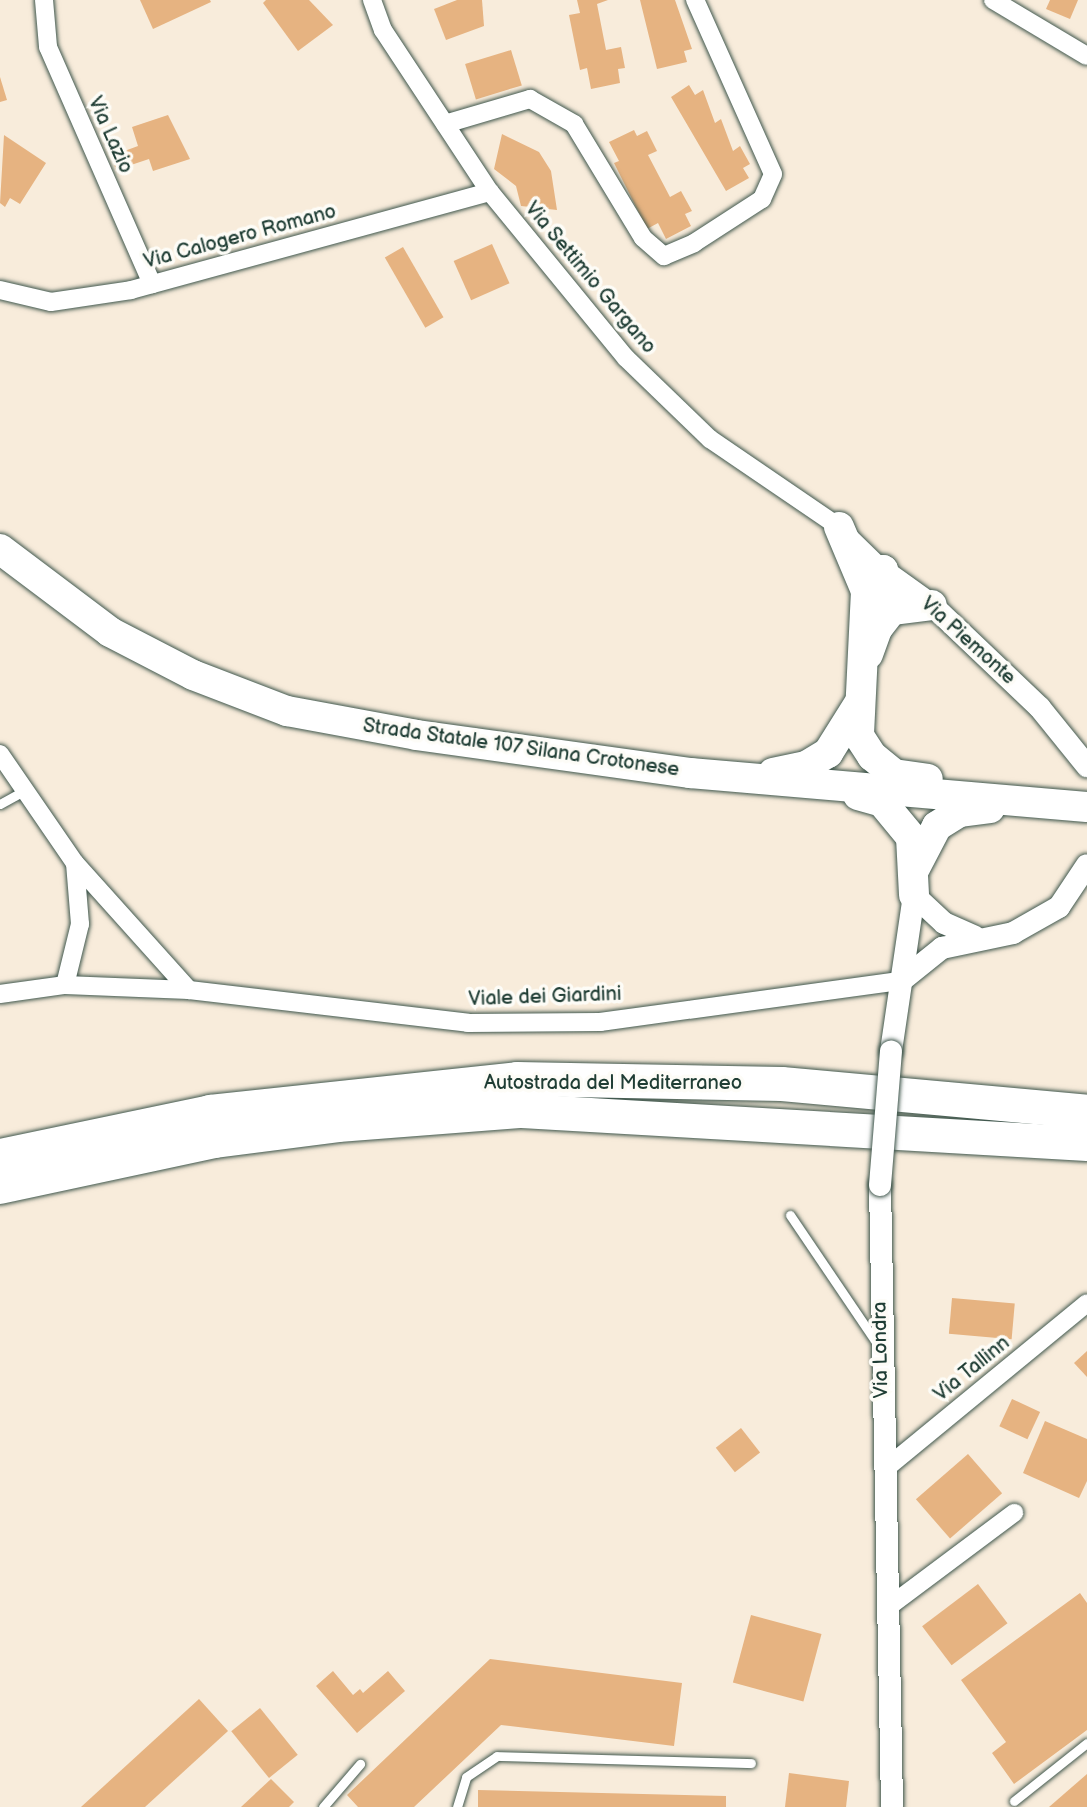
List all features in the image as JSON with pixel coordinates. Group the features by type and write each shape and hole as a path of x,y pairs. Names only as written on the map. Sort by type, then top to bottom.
{"highway":[{"path":"839,527 886,598 865,664"},
{"name":"Strada Statale 107 Silana Crotonese","path":"0,549 110,632 193,675 287,711 416,735 690,773 1079,807"},
{"path":"874,581 859,736 872,756 894,774 1018,792 1039,802"},
{"path":"877,629 892,610 932,605"},
{"path":"690,773 774,773 806,766 828,753 861,700"},
{"path":"785,783 882,802 911,837 914,882"},
{"path":"914,882 937,826 959,812 1079,807"},
{"name":"Autostrada del Mediterraneo","path":"0,1156 210,1112 517,1079 782,1084 1087,1112"},
{"name":"Autostrada del Mediterraneo","path":"0,1187 215,1141 338,1125 522,1111 696,1118 1087,1144"},
{"path":"696,1118 747,1135 1087,1164"}],"street":[{"name":"Via Lazio","path":"44,0 48,47 152,284"},
{"name":"Via Settimio Gargano","path":"372,0 383,30 490,192 626,358 710,439 839,527"},
{"path":"445,124 530,99 574,124 653,247 664,256 694,243 762,199 773,174 695,0"},
{"path":"993,0 1087,56"},
{"name":"Via Calogero Romano","path":"0,290 51,302 152,284 490,192"},
{"name":"Via Piemonte","path":"874,581 932,605 1040,708 1087,766"},
{"path":"0,754 75,863 189,990"},
{"path":"65,985 80,924 75,863"},
{"path":"901,981 942,948 975,937 1013,933 1059,907 1087,865"},
{"path":"914,882 944,923 975,937"},
{"name":"Via Londra","path":"892,1807 880,1348 880,1185 891,1051 914,882"},
{"path":"908,930 944,923"},
{"path":"908,930 942,948"},
{"name":"Viale dei Giardini","path":"0,994 65,985 189,990 468,1023 600,1022 901,981"},
{"name":"Via Tallinn","path":"885,1469 1087,1303"},
{"path":"887,1608 1014,1513"}],"lane":[{"path":"0,804 25,790"},
{"path":"790,1215 880,1348"},
{"path":"1014,1801 1087,1743"},
{"path":"457,1807 466,1777 497,1756 751,1763"},
{"path":"323,1807 360,1764"}],"building":[{"path":"140,0 210,0 211,2 153,29"},
{"path":"266,0 309,0 333,25 298,51 263,3"},
{"path":"457,0 482,0 484,26 446,40 434,9"},
{"path":"577,0 608,0 597,4 606,50 621,47 625,68 618,69 620,83 591,89 587,68 580,70 569,15 580,13"},
{"path":"640,0 675,0 692,49 684,51 687,62 657,69"},
{"path":"1050,0 1078,0 1070,19 1046,9"},
{"path":"511,50 522,85 476,99 465,64"},
{"path":"0,77 7,100 0,102"},
{"path":"689,85 695,95 703,90 715,123 721,119 733,151 740,146 750,164 743,168 749,178 726,191 671,97"},
{"path":"168,115 190,159 153,171 149,159 116,170 111,156 138,146 132,127"},
{"path":"634,130 637,136 647,131 657,151 648,155 670,197 681,191 692,211 685,214 691,226 666,239 658,223 647,229 614,163 619,161 609,142"},
{"path":"502,134 539,152 551,171 557,210 521,206 516,186 494,169"},
{"path":"4,135 46,163 20,204 10,198 5,207 0,203"},
{"path":"492,244 509,283 471,300 454,261"},
{"path":"403,247 444,317 425,328 385,258"},
{"path":"952,1298 1015,1303 1012,1339 949,1334"},
{"path":"1087,1351 1087,1377 1074,1363"},
{"path":"1012,1399 1040,1412 1027,1439 999,1426"},
{"path":"1045,1421 1087,1439 1087,1481 1079,1498 1023,1473"},
{"path":"741,1428 760,1452 735,1472 716,1448"},
{"path":"968,1454 1002,1493 950,1539 916,1499"},
{"path":"978,1584 1007,1623 952,1665 922,1626"},
{"path":"1080,1593 1087,1603 1087,1730 1014,1784 992,1753 1006,1742 961,1680"},
{"path":"751,1615 822,1634 803,1702 733,1683"},
{"path":"490,1659 682,1683 674,1746 501,1725 414,1807 358,1807 347,1795"},
{"path":"333,1671 353,1695 360,1689 363,1693 388,1671 405,1691 357,1733 316,1686"},
{"path":"199,1699 228,1731 145,1807 81,1807"},
{"path":"260,1708 298,1755 269,1778 231,1731"},
{"path":"789,1773 849,1781 846,1807 785,1807"},
{"path":"1087,1774 1087,1807 1049,1807"},
{"path":"271,1779 294,1802 289,1807 241,1807"},
{"path":"478,1790 726,1796 726,1807 478,1807"}]}
